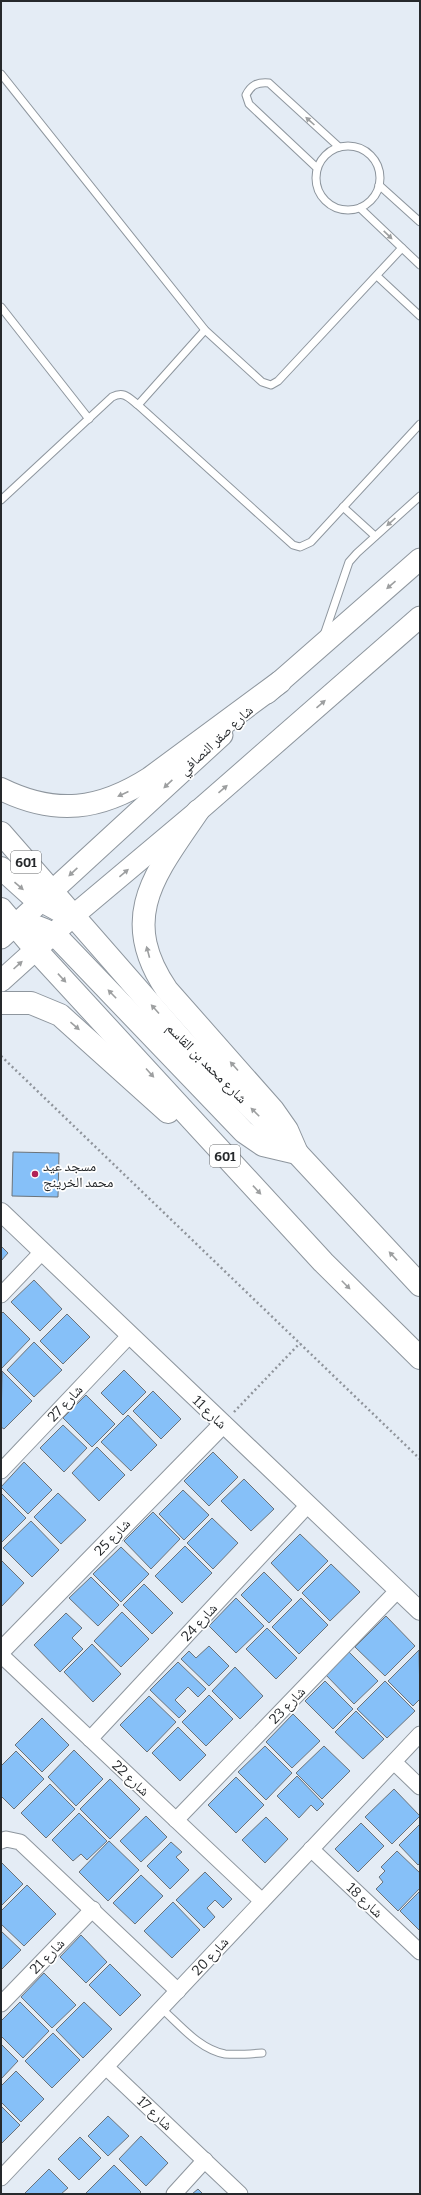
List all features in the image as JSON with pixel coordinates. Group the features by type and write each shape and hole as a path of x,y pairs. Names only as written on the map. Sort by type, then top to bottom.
{"main road":[{"name":"شارع صقر النصافي","path":"6,924 45,897 280,682 420,560"},
{"path":"1,981 35,949 198,811 420,617"},
{"path":"1,789 36,802 70,806 110,799 128,792 150,778 280,682"},
{"path":"198,811 154,877 147,896 144,915 144,936 148,955 156,974 167,990 281,1120 297,1153"},
{"name":"601","path":"1,833 45,897"},
{"path":"1,868 22,888 45,897 73,916"},
{"name":"شارع محمد بن القاسم","path":"73,916 182,1040 297,1153 420,1285"},
{"path":"6,924 28,924 53,934 244,1132 264,1145 297,1153"},
{"name":"601","path":"6,924 35,949 241,1173 372,1311 420,1358"},
{"path":"1,1003 31,1003 60,1014 205,1145 241,1173"},
{"path":"372,1311 400,1325 420,1340"}],"street":[{"name":"شارع 11","path":"1,1212 420,1611"},
{"path":"1,1295 42,1252"},
{"name":"شارع 27","path":"1,1471 130,1335"},
{"name":"شارع 25","path":"1,1651 223,1424"},
{"name":"شارع 24","path":"90,1739 308,1505"},
{"name":"شارع 23","path":"176,1820 398,1590"},
{"name":"شارع 22","path":"1,1655 262,1901"},
{"name":"شارع 20","path":"1,2178 420,1734"},
{"path":"394,1762 420,1787"},
{"path":"1,1841 6,1838 20,1842 93,1909 178,1991"},
{"name":"شارع 18","path":"311,1849 420,1952"},
{"name":"شارع 21","path":"1,2004 93,1909"},
{"name":"شارع 17","path":"106,2067 240,2194"},
{"path":"174,2194 205,2160"}],"lane":[{"path":"1,74 205,330 262,382 271,385 278,381 402,248"},
{"path":"317,168 249,104 246,95 250,87 260,82 269,83 339,147"},
{"path":"353,146 365,150 374,160 380,172 379,185 376,195 360,208 348,211 336,208 325,202 318,192 315,180 317,168 322,158 330,151 339,147 353,146"},
{"path":"379,185 420,222"},
{"path":"360,208 420,265"},
{"path":"377,276 419,314"},
{"path":"1,307 89,419"},
{"path":"138,405 205,330"},
{"path":"1,500 112,398 120,393 126,394 293,545 300,547 311,542 420,424"},
{"path":"321,646 349,562 375,536 420,496"},
{"path":"343,507 375,536"},
{"path":"161,2008 199,2042 212,2050 227,2054 262,2053"}],"path":[{"path":"1,1056 420,1459"},
{"path":"223,1424 300,1343"}],"building":[{"name":"مسجد عيد محمد الخرينج","path":"13,1152 59,1153 58,1197 12,1196"},
{"path":"1,1246 8,1253 1,1261"},
{"path":"34,1280 62,1309 40,1331 11,1302"},
{"path":"3,1312 30,1339 1,1369 1,1314"},
{"path":"67,1314 90,1337 63,1364 40,1341"},
{"path":"34,1342 62,1370 34,1397 7,1370"},
{"path":"124,1370 146,1392 123,1415 101,1393"},
{"path":"2,1371 32,1401 4,1429 1,1427"},
{"path":"153,1391 181,1419 161,1439 133,1411"},
{"path":"86,1395 115,1424 92,1447 63,1418"},
{"path":"128,1415 157,1445 131,1471 101,1442"},
{"path":"63,1425 87,1448 64,1472 40,1448"},
{"path":"97,1447 125,1475 99,1501 72,1473"},
{"path":"213,1452 238,1477 209,1506 184,1481"},
{"path":"24,1462 52,1490 28,1514 1,1487"},
{"path":"244,1479 274,1509 251,1531 221,1501"},
{"path":"183,1490 209,1515 184,1540 159,1514"},
{"path":"1,1493 26,1518 1,1543"},
{"path":"58,1493 86,1520 61,1544 34,1517"},
{"path":"153,1512 180,1539 151,1569 124,1541"},
{"path":"212,1518 238,1543 213,1569 187,1543"},
{"path":"31,1521 59,1550 32,1577 3,1548"},
{"path":"300,1534 328,1561 298,1591 271,1563"},
{"path":"185,1546 212,1573 182,1603 155,1576"},
{"path":"121,1547 149,1574 121,1602 93,1574"},
{"path":"1,1560 24,1583 2,1606 1,1605"},
{"path":"331,1564 360,1592 330,1621 302,1593"},
{"path":"264,1572 292,1600 269,1623 241,1595"},
{"path":"91,1577 119,1605 98,1626 69,1598"},
{"path":"144,1584 173,1613 152,1634 123,1605"},
{"path":"236,1598 264,1626 236,1653 209,1626"},
{"path":"301,1598 328,1625 299,1654 272,1627"},
{"path":"122,1612 149,1639 121,1667 94,1641"},
{"path":"66,1613 82,1628 72,1638 83,1649 60,1672 34,1645"},
{"path":"386,1616 415,1646 385,1676 355,1647"},
{"path":"267,1628 297,1658 276,1679 246,1649"},
{"path":"92,1644 121,1674 93,1702 64,1672"},
{"path":"209,1646 229,1666 209,1686 181,1659 189,1651 196,1658"},
{"path":"419,1650 420,1699 413,1706 388,1681"},
{"path":"348,1651 378,1681 354,1704 325,1674"},
{"path":"178,1662 206,1689 198,1697 188,1687 175,1700 186,1711 179,1718 150,1690"},
{"path":"235,1667 263,1696 240,1719 212,1691"},
{"path":"325,1681 353,1709 333,1729 305,1701"},
{"path":"385,1681 415,1711 387,1738 357,1709"},
{"path":"209,1695 233,1719 206,1746 182,1722"},
{"path":"149,1696 176,1722 147,1752 120,1725"},
{"path":"356,1711 384,1739 363,1759 335,1732"},
{"path":"293,1714 320,1741 292,1768 266,1742"},
{"path":"42,1718 69,1745 42,1772 15,1745"},
{"path":"178,1727 206,1755 180,1781 152,1753"},
{"path":"265,1746 292,1773 266,1800 238,1772"},
{"path":"324,1746 350,1771 322,1799 296,1773"},
{"path":"74,1750 103,1779 76,1806 48,1777"},
{"path":"16,1751 44,1779 14,1809 1,1796 1,1766"},
{"path":"297,1776 324,1804 317,1811 311,1805 299,1818 277,1796"},
{"path":"236,1777 264,1805 236,1833 208,1805"},
{"path":"110,1779 140,1809 110,1839 80,1809"},
{"path":"50,1784 75,1809 46,1838 21,1813"},
{"path":"394,1789 420,1816 392,1844 365,1817"},
{"path":"79,1813 107,1841 87,1860 81,1854 73,1861 52,1840"},
{"path":"146,1816 167,1837 141,1862 120,1841"},
{"path":"266,1817 288,1839 265,1863 242,1840"},
{"path":"361,1823 384,1846 358,1872 335,1849"},
{"path":"420,1824 420,1863 418,1865 399,1845"},
{"path":"109,1841 139,1870 108,1901 79,1872"},
{"path":"171,1842 182,1852 176,1857 189,1870 170,1889 147,1866"},
{"path":"397,1851 420,1873 420,1888 398,1911 376,1889 383,1882 379,1877 385,1871 381,1867"},
{"path":"1,1862 23,1884 1,1906"},
{"path":"205,1872 232,1899 223,1908 215,1900 207,1908 215,1917 204,1928 176,1900"},
{"path":"141,1875 163,1896 135,1924 113,1903"},
{"path":"27,1885 56,1914 24,1946 1,1924 1,1911"},
{"path":"420,1891 420,1931 400,1911"},
{"path":"173,1902 200,1930 172,1958 144,1931"},
{"path":"1,1931 21,1950 1,1970"},
{"path":"81,1935 107,1962 86,1983 60,1957"},
{"path":"110,1964 141,1995 120,2016 89,1985"},
{"path":"44,1973 76,2005 52,2028 21,1997"},
{"path":"20,2002 49,2031 23,2058 1,2036 1,2021"},
{"path":"84,2002 112,2029 83,2058 56,2030"},
{"path":"53,2033 80,2060 52,2088 25,2061"},
{"path":"1,2044 18,2061 1,2079"},
{"path":"16,2071 44,2099 21,2122 1,2102 1,2086"},
{"path":"1,2106 20,2125 1,2144"},
{"path":"108,2116 129,2136 108,2156 88,2136"},
{"path":"141,2136 168,2163 146,2186 119,2159"},
{"path":"80,2137 101,2158 79,2180 58,2159"},
{"path":"114,2165 141,2192 139,2194 85,2194"},
{"path":"49,2169 68,2188 61,2194 24,2194"},
{"path":"198,2189 203,2194 192,2194"}],"place":[{"name":"مسجد عيد محمد الخرينج","path":"35,1174"}]}
